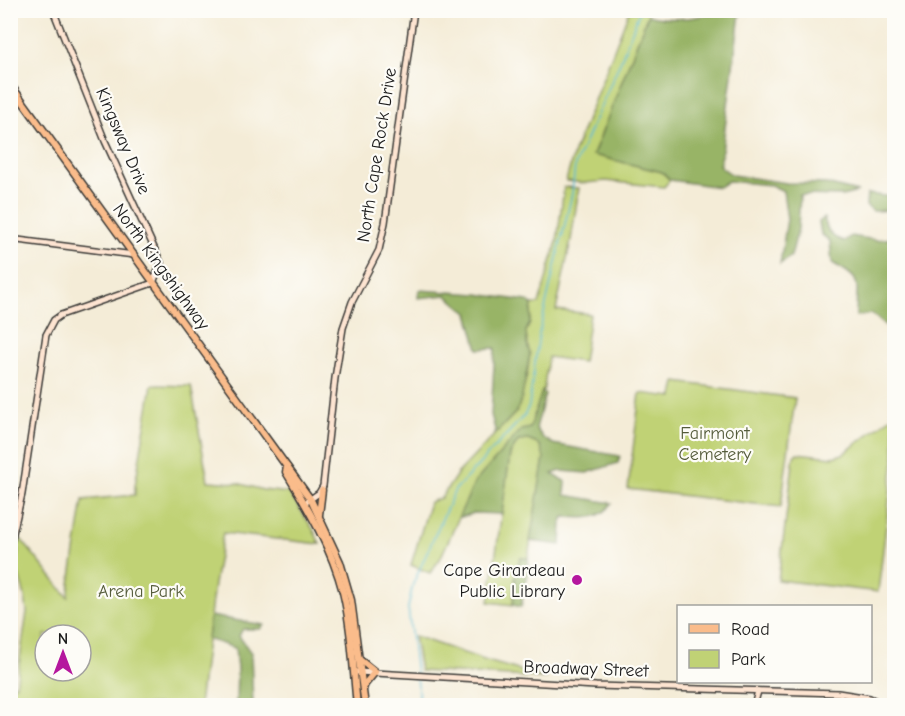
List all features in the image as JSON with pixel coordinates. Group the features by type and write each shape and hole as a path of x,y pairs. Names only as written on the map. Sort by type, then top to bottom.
{"main road":[{"name":"North Kingshighway","path":"10,84 287,468 286,472 319,516 340,562 348,588 359,659 357,705"},
{"path":"319,516 322,490"},
{"name":"North Kingshighway","path":"308,501 342,589 365,705"},
{"path":"359,659 375,672 363,690"}],"street":[{"name":"Kingsway Drive","path":"53,10 105,141 161,263 153,283"},
{"name":"North Cape Rock Drive","path":"322,490 343,328 352,302 379,250 385,223 414,10"},
{"path":"10,239 134,255"},
{"path":"10,546 22,494 40,365 49,327 61,315 153,283"},
{"path":"308,501 322,490"},
{"path":"10,593 10,609"},
{"name":"Broadway Street","path":"357,672 596,686 848,693 887,705"},
{"path":"754,705 758,691"}],"green space":[{"path":"629,11 649,11 594,155 662,172 670,180 664,187 606,181 585,183 566,181 574,152"},
{"path":"727,11 756,11 740,14 720,166 732,175 787,183 826,184 858,192 842,196 800,195 798,229 791,256 780,264 787,219 783,191 771,185 728,181 719,187 670,180 662,172 593,155 648,15 678,19"},
{"path":"564,187 579,188 556,310 590,314 583,362 548,357 544,388 530,429 475,482 440,559 430,573 411,565 430,502 441,498 458,473 517,411 530,354 526,331 530,323 532,304 539,304 557,241"},
{"path":"867,194 894,197 894,210 873,211 866,206"},
{"path":"824,218 830,233 844,241 851,236 876,240 894,236 894,328 885,325 872,314 856,316 856,283 850,274 832,263 830,241 821,234 819,222"},
{"path":"419,290 477,294 527,301 532,304 530,323 526,331 530,354 522,397 517,411 496,433 491,415 495,348 478,349 468,313 446,295 418,298"},
{"name":"Fairmont Cemetery","path":"676,382 795,398 781,507 628,489 640,393 673,397"},
{"name":"Arena Park","path":"152,385 191,386 208,481 237,483 263,490 289,493 313,529 320,544 223,533 214,584 199,705 11,705 10,685 16,685 27,612 16,566 20,538 68,597 83,500 135,495"},
{"path":"542,391 545,394 536,428 543,438 553,444 620,456 618,463 587,473 561,471 552,474 566,482 565,495 612,503 608,509 597,516 564,517 561,545 530,541 544,458 540,445 528,440 518,441 510,454 502,514 474,513 458,518 475,482 521,430 530,428"},
{"path":"894,415 894,459 878,592 778,580 794,456 797,453 833,457 843,454"},
{"path":"528,440 540,445 544,458 528,558 520,558 516,570 513,605 489,602 510,454 518,441"},
{"path":"520,558 528,558 529,569 521,607 513,605 516,570"},
{"path":"210,616 264,625 260,629 243,629 239,636 251,653 253,705 236,705 235,648 207,639"},
{"path":"414,636 487,661 546,678 420,671"}],"waterway":[{"path":"416,673 408,608 413,584 455,490 524,416 529,406 539,334 572,194 575,165 621,60 640,10"},
{"path":"417,678 418,706"}],"place":[{"name":"Cape Girardeau Public Library","path":"577,580"}]}
